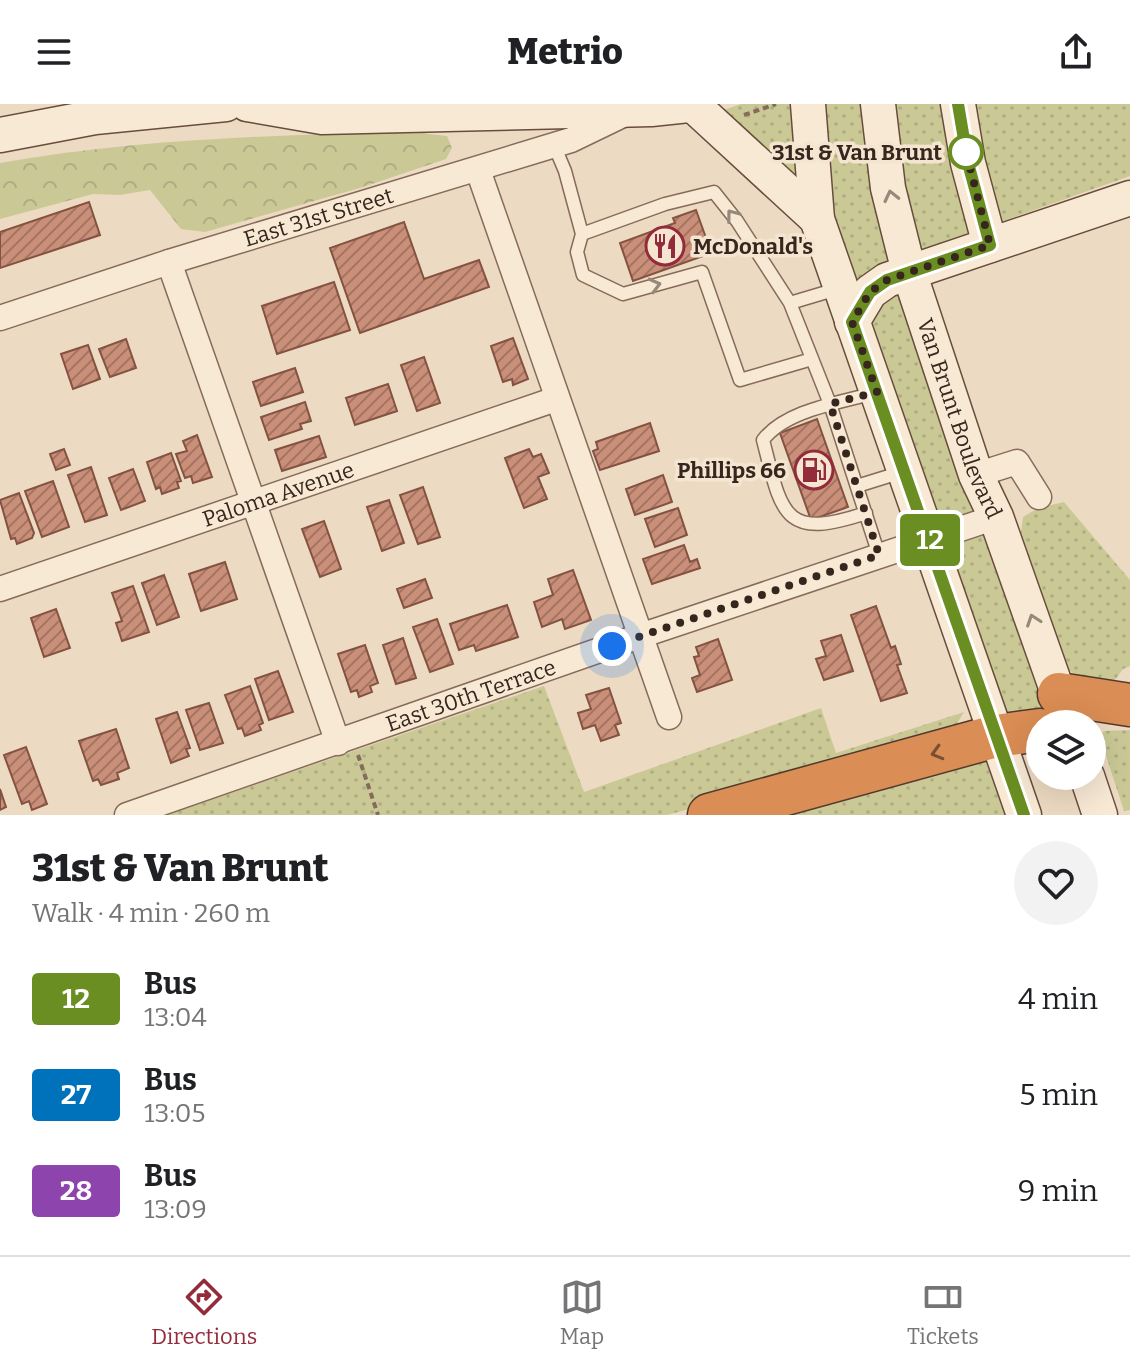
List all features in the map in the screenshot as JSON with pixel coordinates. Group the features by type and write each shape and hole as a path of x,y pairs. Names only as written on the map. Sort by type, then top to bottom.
{"highway":[{"path":"1096,710 1130,705"},
{"path":"1106,724 1130,723"},
{"path":"709,815 1026,726"}],"main road":[{"path":"0,135 95,117 226,104"},
{"name":"East 31st Street","path":"247,104 322,117 633,110 695,104"},
{"path":"695,104 817,219"},
{"path":"808,104 817,219 1024,815"},
{"name":"Van Brunt Boulevard","path":"878,104 888,188 909,272 976,475 996,517 1054,710"},
{"path":"958,104 968,163 990,245"},
{"path":"852,322 870,292 887,280 1130,198"},
{"path":"1092,790 1100,815"}],"street":[{"name":"East 31st Street","path":"0,318 169,262 478,170 604,127 633,110"},
{"path":"478,170 669,717"},
{"path":"169,262 338,743"},
{"name":"Paloma Avenue","path":"0,589 556,399"},
{"path":"976,475 1017,462 1032,491 1039,497"},
{"name":"East 30th Terrace","path":"127,815 640,636 996,517"}],"lane":[{"path":"554,145 565,171 582,234 577,252 583,275 623,294 702,272 740,380 812,359"},
{"path":"582,234 665,204 714,192 790,303 830,404 879,555"},
{"path":"790,303 840,288"},
{"path":"866,513 833,524 809,526 791,517 774,485 763,440 772,427 830,404 877,392"},
{"path":"857,486 905,471"}],"path":[{"path":"733,119 776,104"},
{"path":"366,778 378,815"}],"green space":[{"path":"741,104 1130,104 1130,176 894,260 1046,710 1026,710 1026,719 1011,723 839,229 797,178 721,111"},
{"path":"412,132 447,136 452,148 446,159 360,188 205,232 181,229 150,190 120,195 93,194 0,219 0,163 154,143"},
{"path":"1064,502 1130,580 1130,666 1123,669 1112,684 1086,683 1069,670 1021,532 1023,517 1038,508"},
{"path":"544,686 584,792 821,708 836,753 964,712 955,727 805,778 667,815 166,815"},
{"path":"1130,730 1130,810 1124,811 1106,756 1106,731"},
{"path":"987,758 1007,815 742,815"}],"building":[{"path":"89,202 100,235 0,268 0,232"},
{"name":"McDonald's","path":"696,210 710,249 704,251 706,255 633,281 620,243 675,223 673,218"},
{"path":"404,222 424,279 479,260 489,287 360,333 330,248"},
{"path":"334,282 350,330 277,354 262,306"},
{"path":"513,338 528,379 513,385 512,379 503,382 491,346"},
{"path":"126,339 136,368 110,377 99,349"},
{"path":"88,345 100,379 73,389 61,354"},
{"path":"424,357 440,403 417,411 401,365"},
{"path":"295,368 303,392 261,406 253,382"},
{"path":"388,384 397,411 355,425 346,398"},
{"path":"305,402 311,421 300,424 302,429 269,440 261,417"},
{"name":"Phillips 66","path":"817,419 848,507 811,520 780,433"},
{"path":"650,423 659,451 600,470 593,451 598,449 596,442"},
{"path":"197,435 212,477 193,483 191,476 185,478 176,454 187,451 183,441"},
{"path":"319,436 326,457 282,471 275,450"},
{"path":"64,449 70,465 56,470 50,454"},
{"path":"529,449 533,457 541,454 549,473 538,477 547,499 524,508 505,458"},
{"path":"171,453 181,481 177,482 179,488 162,494 160,487 156,489 147,462"},
{"path":"91,467 107,515 85,522 68,475"},
{"path":"133,469 145,501 121,510 109,478"},
{"path":"663,475 672,502 635,515 626,489"},
{"path":"53,481 69,527 42,537 25,491"},
{"path":"423,487 440,537 418,544 400,495"},
{"path":"19,493 34,533 32,538 17,544 15,538 11,539 0,500"},
{"path":"389,500 404,543 382,551 367,507"},
{"path":"678,508 687,535 655,547 645,519"},
{"path":"324,521 341,569 320,577 302,529"},
{"path":"684,545 690,562 697,559 700,568 652,584 643,559"},
{"path":"225,562 237,599 201,611 189,574"},
{"path":"573,570 591,620 565,629 562,619 542,627 534,602 553,595 548,579"},
{"path":"164,575 179,617 157,625 142,583"},
{"path":"425,579 432,598 404,608 397,589"},
{"path":"133,586 149,632 122,641 116,623 122,621 112,593"},
{"path":"507,605 518,637 476,651 474,645 459,650 450,624"},
{"path":"876,606 891,648 895,646 901,664 897,665 907,693 881,701 851,615"},
{"path":"56,609 70,648 44,657 31,618"},
{"path":"437,619 453,664 430,672 413,627"},
{"path":"841,635 853,671 824,680 816,659 826,656 821,641"},
{"path":"403,638 416,678 396,684 383,645"},
{"path":"718,639 732,680 697,692 692,678 700,675 694,657 699,656 696,647"},
{"path":"365,645 378,683 370,686 372,692 359,697 357,690 351,692 338,654"},
{"path":"278,671 293,712 269,720 255,679"},
{"path":"250,686 263,723 259,725 261,730 245,736 242,728 238,729 225,695"},
{"path":"609,688 621,723 615,725 619,735 601,741 595,725 583,729 578,713 591,709 586,695"},
{"path":"209,703 223,743 200,750 186,710"},
{"path":"177,712 190,748 186,749 189,756 171,763 156,719"},
{"path":"116,729 129,768 117,773 119,779 101,785 98,779 93,781 79,741"},
{"path":"26,747 47,804 32,810 29,801 22,804 4,755"},
{"path":"0,789 6,807 0,810"}],"bus line":[{"name":"12","path":"958,104 968,163 990,245 887,280 870,292 852,322 1024,815"}],"place":[{"name":"31st & Van Brunt","path":"966,152"},
{"name":"McDonald's","path":"665,246"},
{"name":"Phillips 66","path":"814,470"}],"route":[{"path":"612,646 879,555 830,404 877,392 852,322 870,292 887,280 990,245 966,152"}]}
